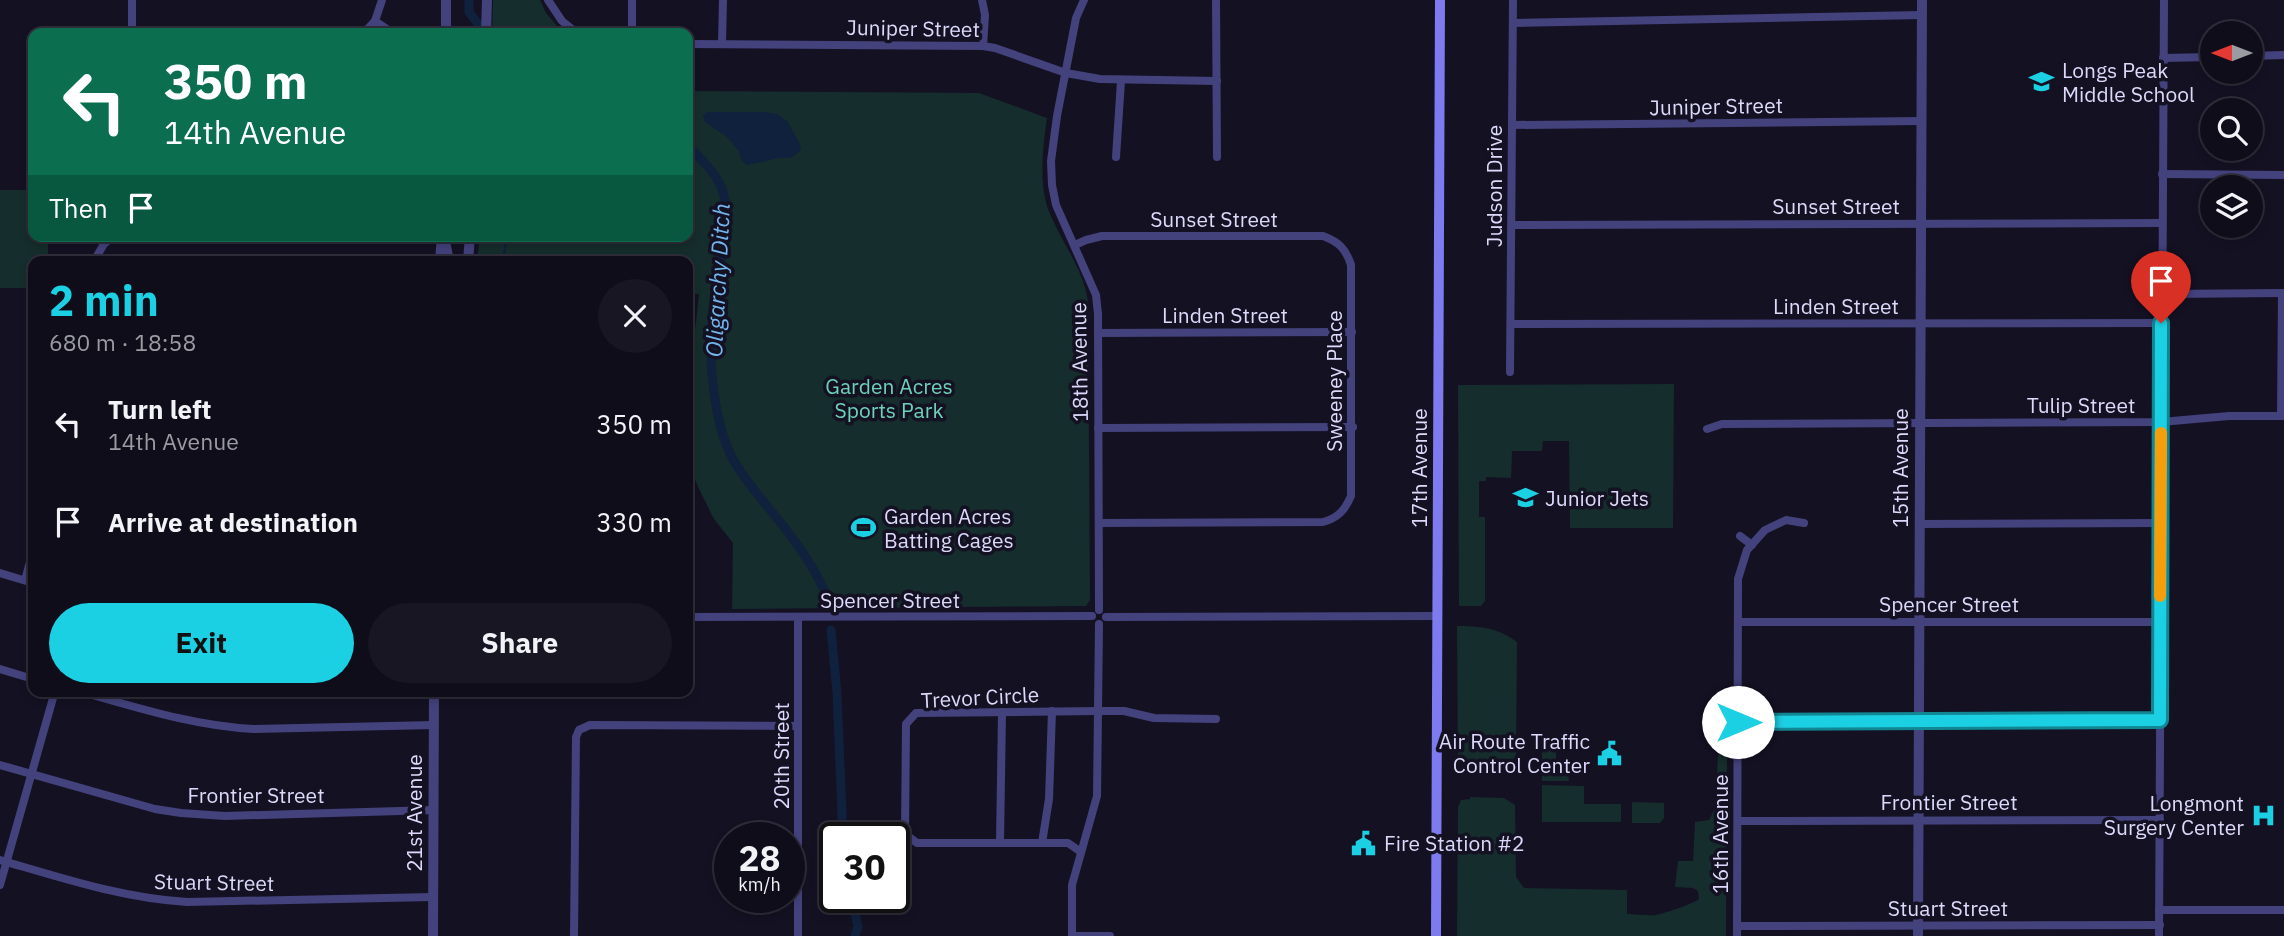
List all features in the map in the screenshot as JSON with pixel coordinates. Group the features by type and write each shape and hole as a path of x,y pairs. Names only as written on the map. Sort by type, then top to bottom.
{"main road":[{"name":"17th Avenue","path":"1436,936 1440,0"}],"street":[{"path":"132,0 132,28"},
{"path":"369,28 375,21 382,0"},
{"path":"446,0 446,28"},
{"path":"486,28 487,0"},
{"path":"548,0 562,22 570,28"},
{"path":"632,0 632,28"},
{"path":"722,43 723,0"},
{"path":"982,0 985,15 983,46"},
{"name":"18th Avenue","path":"1084,0 1076,18 1051,161 1056,205 1096,295 1099,523 1095,613"},
{"path":"1216,0 1217,157"},
{"name":"Judson Drive","path":"1510,372 1513,0"},
{"name":"15th Avenue","path":"1918,931 1922,0"},
{"path":"2160,936 2164,0"},
{"path":"1513,23 1922,15"},
{"path":"375,21 386,28"},
{"name":"Juniper Street","path":"693,44 983,46 1066,73 1121,81 1217,81"},
{"path":"2263,56 2284,55"},
{"path":"2163,58 2200,57"},
{"path":"1116,157 1121,81"},
{"name":"Juniper Street","path":"1512,125 1921,121"},
{"path":"2162,174 2284,175"},
{"name":"Sunset Street","path":"1512,225 2161,223"},
{"name":"Sunset Street","path":"1075,246 1102,236 1323,236 1334,240 1348,254"},
{"path":"97,256 106,242"},
{"name":"Sweeney Place","path":"1099,523 1324,522 1346,508 1351,496 1353,426 1351,265 1348,254"},
{"path":"2161,294 2283,293 2282,416"},
{"name":"Linden Street","path":"1511,324 2161,323"},
{"name":"Linden Street","path":"1098,333 1352,332"},
{"name":"Tulip Street","path":"1707,429 1722,424 2161,422 2229,416 2282,416"},
{"path":"1098,428 1353,426"},
{"name":"16th Avenue","path":"1737,936 1738,579 1747,550 1765,530 1786,520 1804,523"},
{"path":"1919,524 2160,523"},
{"path":"1740,536 1752,545"},
{"path":"0,573 28,582"},
{"path":"1099,624 1094,622 1095,613 1103,611 1106,617"},
{"name":"Spencer Street","path":"693,617 835,618 1095,613"},
{"path":"1106,617 1437,616"},
{"path":"1099,624 1106,617"},
{"name":"20th Street","path":"798,618 798,936"},
{"name":"Spencer Street","path":"1738,622 2160,622"},
{"path":"1099,624 1097,796 1072,885 1072,936 1110,936"},
{"path":"0,669 28,677"},
{"path":"0,885 3,861 53,697"},
{"path":"99,697 191,723 226,728 434,724"},
{"name":"21st Avenue","path":"433,936 435,697"},
{"path":"1042,843 1049,799 1052,711"},
{"name":"Trevor Circle","path":"1081,852 1068,843 916,843 905,834 906,724 916,713 1124,711 1154,718 1216,719"},
{"path":"1000,843 1002,712"},
{"path":"1738,722 2160,720"},
{"path":"575,936 576,737 579,730 584,727 798,726"},
{"name":"Frontier Street","path":"0,765 181,813 225,816 434,810"},
{"name":"Frontier Street","path":"1738,821 2160,820"},
{"name":"Stuart Street","path":"3,861 127,896 157,900 187,902 433,897"},
{"path":"2160,910 2284,910"},
{"name":"Stuart Street","path":"1737,926 1918,931 2160,925"}],"green space":[{"path":"493,0 540,0 546,13 559,28 492,28"},
{"name":"Garden Acres Sports Park","path":"693,91 979,93 1047,118 1042,162 1047,206 1076,265 1086,289 1088,302 1090,600 1086,606 732,609 733,543 714,519 693,475 693,349 699,294 693,294 693,256 478,256 479,242 693,242"},
{"path":"0,190 28,190 28,242 48,242 48,256 28,256 28,288 0,288"},
{"path":"1674,384 1673,528 1570,528 1569,441 1543,441 1542,451 1512,451 1511,478 1486,477 1486,481 1479,481 1479,517 1485,517 1485,601 1481,606 1459,606 1458,385"},
{"path":"1457,626 1489,629 1517,642 1516,755 1503,767 1471,768 1471,764 1462,764 1458,760"},
{"path":"1554,743 1556,766 1564,767 1568,771 1569,781 1542,781 1542,745"},
{"path":"1727,753 1726,936 1457,936 1458,807 1461,800 1470,797 1504,798 1515,805 1516,877 1524,888 1627,890 1627,914 1656,915 1699,899 1698,891 1693,888 1675,887 1678,861 1693,861 1695,822 1709,820 1715,808 1718,755"},
{"path":"1542,785 1584,786 1584,804 1621,804 1621,822 1542,822"},
{"path":"1632,802 1664,803 1664,818 1660,823 1632,823"}],"water":[{"path":"707,112 777,114 787,121 801,150 791,158 747,165 727,137 705,122 703,115"}],"waterway":[{"name":"Oligarchy Ditch","path":"469,0 469,12 478,24"},
{"name":"Oligarchy Ditch","path":"693,151 717,179 726,206 726,235 715,294 711,340 713,382 723,435 740,471 803,552 830,604"},
{"name":"Oligarchy Ditch","path":"504,256 506,242"},
{"name":"Oligarchy Ditch","path":"831,630 837,693 842,822"},
{"name":"Oligarchy Ditch","path":"855,913 858,926 855,936"}],"slow traffic":[{"path":"2160,596 2161,433"}],"place":[{"name":"Longs Peak Middle School","path":"2042,82"},
{"name":"Junior Jets","path":"1525,498"},
{"name":"Garden Acres Batting Cages","path":"864,528"},
{"name":"Air Route Traffic Control Center","path":"1610,753"},
{"name":"Longmont Surgery Center","path":"2264,815"},
{"name":"Fire Station #2","path":"1364,843"}],"route":[{"path":"1738,722 2160,720 2161,323"}]}
